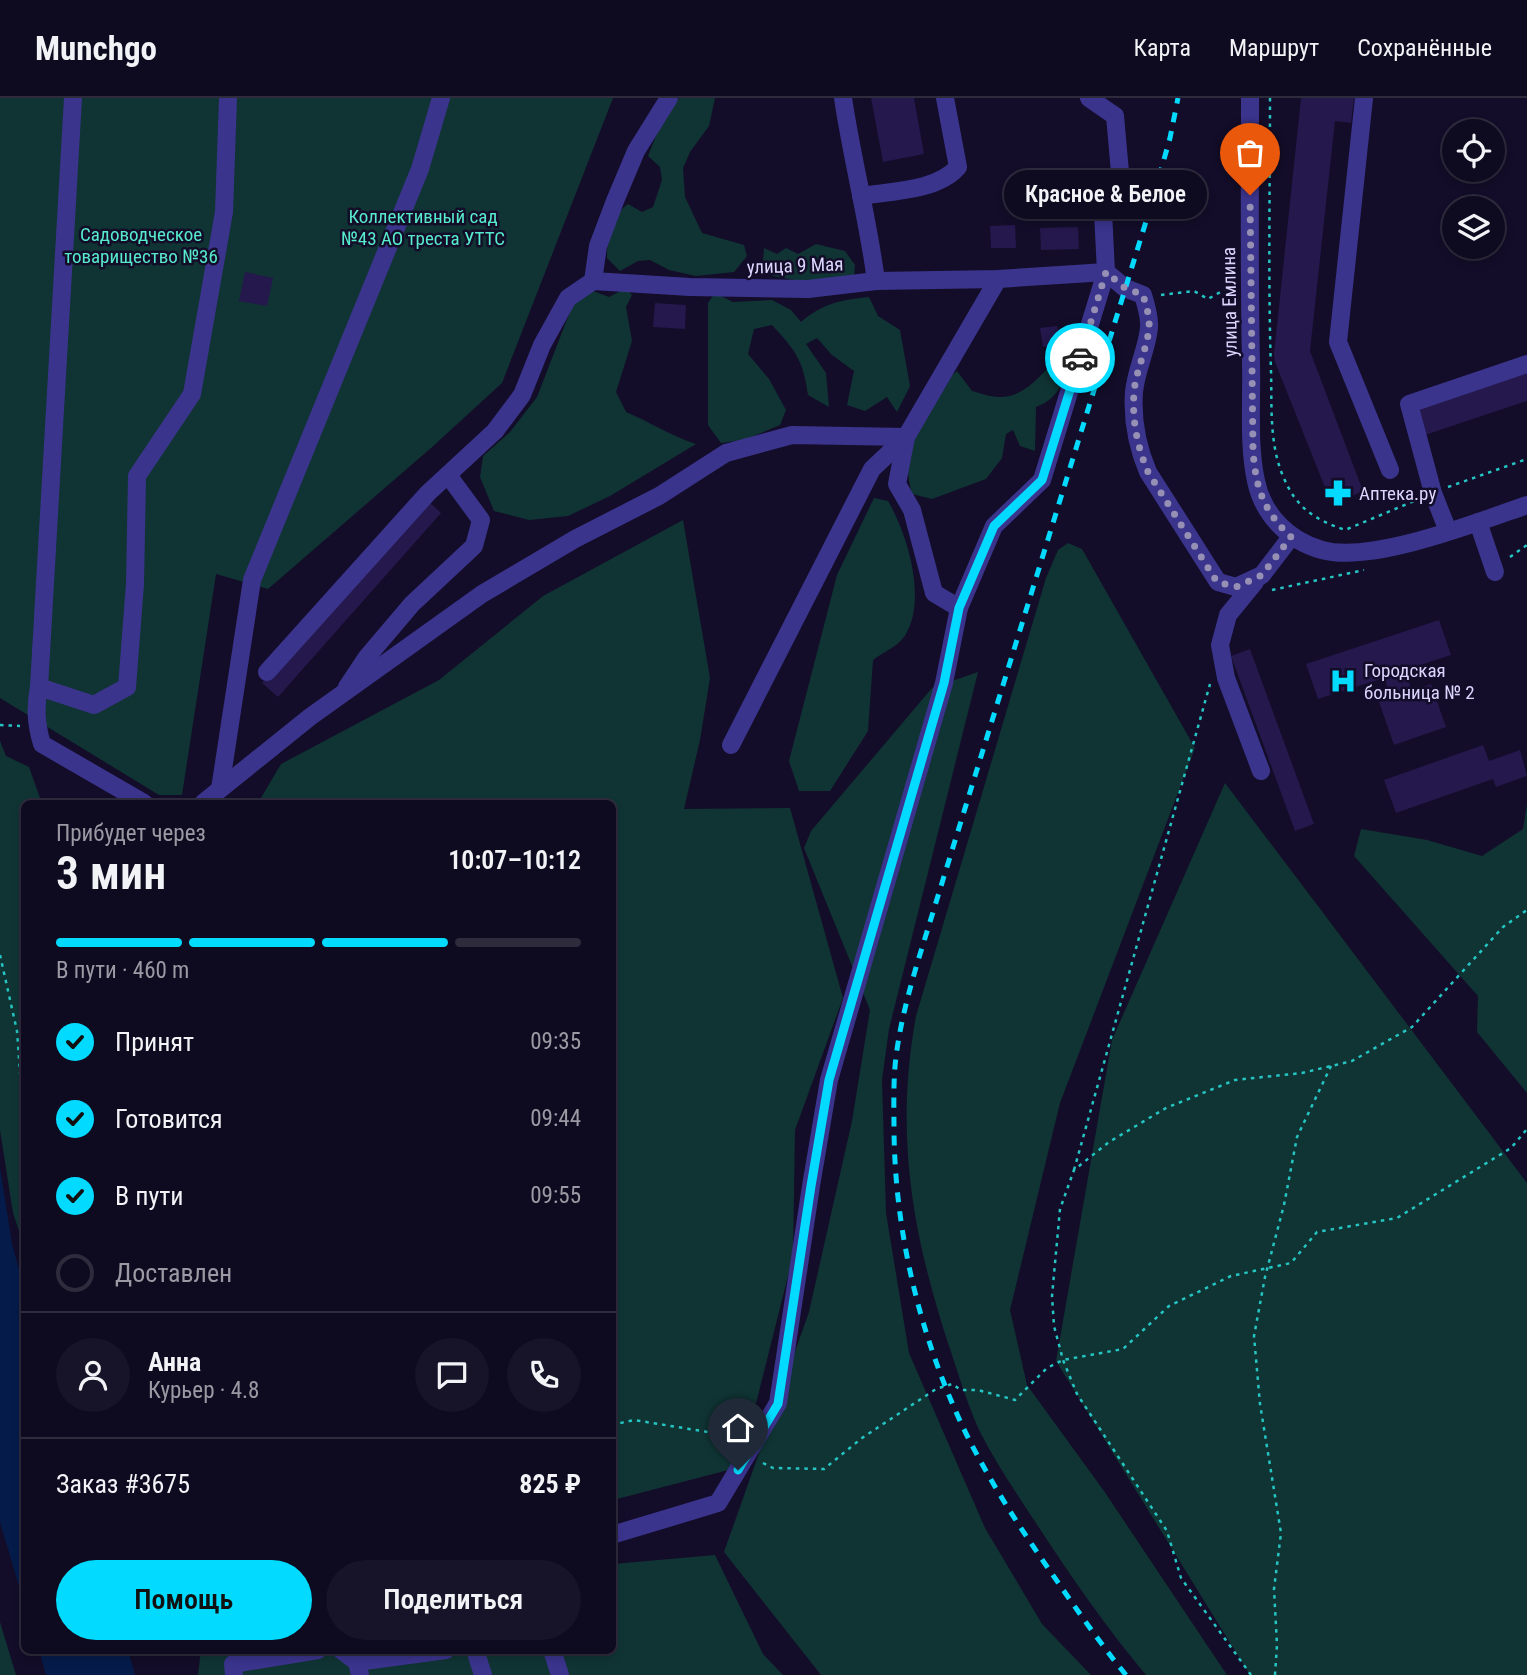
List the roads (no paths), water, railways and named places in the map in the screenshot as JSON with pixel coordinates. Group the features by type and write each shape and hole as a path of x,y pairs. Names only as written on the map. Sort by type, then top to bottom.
{"street":[{"path":"73,98 37,726 42,744 139,800"},
{"path":"39,687 93,705 127,687 135,584 138,476 192,394 224,212 228,98"},
{"path":"220,789 252,580 420,169 442,98"},
{"path":"267,672 428,493 502,422 522,395 542,345 568,298 593,281 598,246 615,201 636,151 669,98"},
{"path":"843,98 852,160 869,230 876,281"},
{"path":"861,196 927,185 950,177 958,167 945,98"},
{"path":"616,1534 718,1503 778,1404 829,1080 944,683 959,608 994,526 1042,480 1106,272 1103,212 1120,172 1115,116 1089,98"},
{"name":"улица Емлина","path":"1250,98 1253,451 1256,481 1264,503 1277,523 1291,537"},
{"path":"1364,98 1338,342 1390,470"},
{"path":"1106,272 1125,288 1143,295 1149,327 1134,391 1135,429 1140,454 1148,472 1217,582 1236,587 1266,583"},
{"name":"улица 9 Мая","path":"593,281 690,287 808,289 876,281 998,279 1106,272"},
{"path":"959,608 934,593 912,510 897,484 906,437 998,279"},
{"path":"1448,531 1433,493 1409,404 1527,364"},
{"path":"207,800 310,717 482,594 575,539 659,496 726,453 792,435 906,437"},
{"path":"731,745 872,469 877,461 906,437"},
{"path":"341,695 367,657 412,604 474,546 481,520 448,475"},
{"path":"1261,771 1226,678 1220,645 1228,615 1266,583 1291,537 1324,551 1357,553 1381,550 1527,505"},
{"path":"1478,522 1495,572"},
{"path":"234,1675 233,1664 294,1654"},
{"path":"345,1654 358,1668 426,1654"},
{"path":"477,1654 483,1675"},
{"path":"553,1654 560,1675"}],"water":[{"path":"0,1168 12,1244 21,1276 21,1593 0,1522"},
{"path":"40,1654 129,1654 135,1675 46,1675"}],"railway":[{"path":"1126,1675 1013,1515 970,1442 946,1388 922,1317 905,1243 895,1169 894,1085 900,1033 917,964 1152,202 1178,98"}],"place":[{"name":"Красное & Белое","path":"1250,195"},
{"name":"Аптека.ру","path":"1338,493"},
{"name":"Городская больница № 2","path":"1343,681"}],"park label":[{"name":"Коллективный сад №43 АО треста УТТС","path":"423,227"},
{"name":"Садоводческое товарищество №36","path":"141,245"}]}
